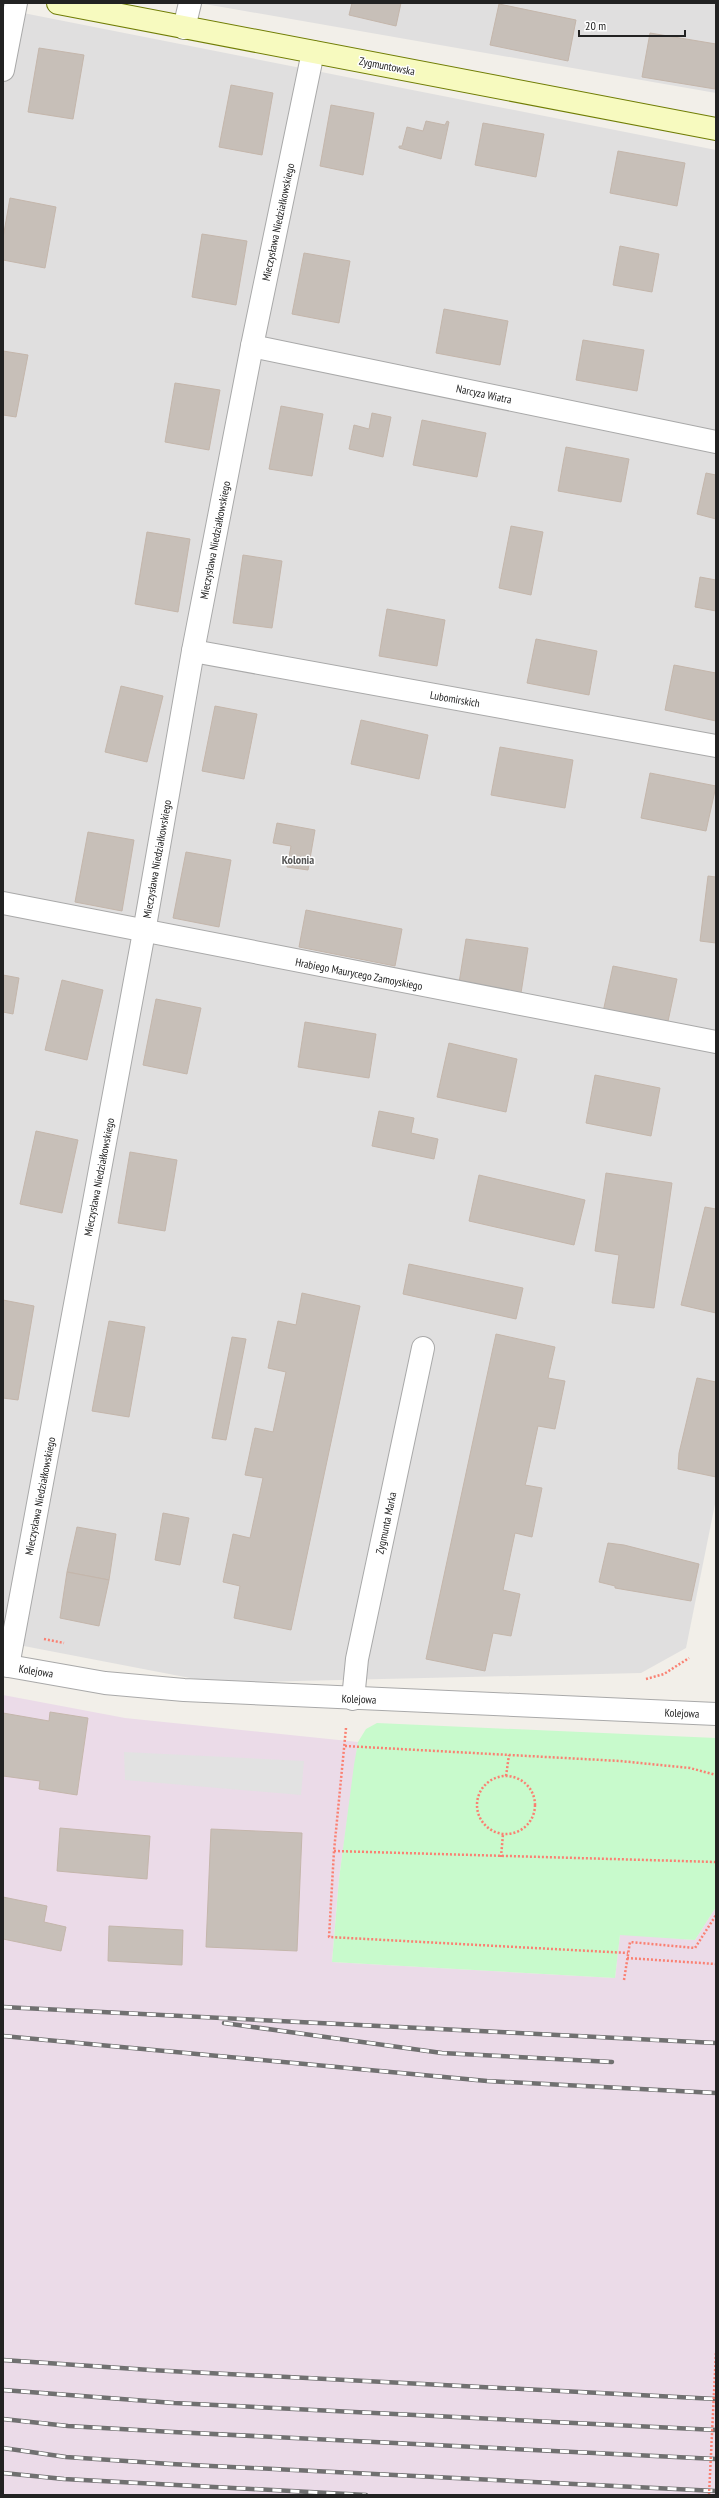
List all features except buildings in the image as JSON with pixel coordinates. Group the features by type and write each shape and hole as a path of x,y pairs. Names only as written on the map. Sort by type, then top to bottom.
{"main road":[{"name":"Zygmuntowska","path":"58,3 716,129"}],"street":[{"path":"3,70 16,3"},
{"path":"184,28 190,3"},
{"name":"Mieczysława Niedziałkowskiego","path":"6,1666 144,932 193,651 252,346 313,52"},
{"name":"Narcyza Wiatra","path":"252,346 716,442"},
{"name":"Lubomirskich","path":"193,651 716,746"},
{"name":"Hrabiego Maurycego Zamoyskiego","path":"3,903 144,932 716,1042"},
{"name":"Zygmunta Marka","path":"353,1699 357,1659 423,1348"},
{"name":"Kolejowa","path":"6,1666 105,1683 184,1690 353,1699 716,1714"}],"path":[{"path":"41,1638 72,1645"},
{"path":"639,1679 664,1674 689,1658"},
{"path":"347,1724 334,1851 329,1937 628,1953"},
{"path":"345,1746 620,1761 690,1768 716,1775"},
{"path":"506,1776 509,1755"},
{"path":"496,1777 516,1777 525,1783 531,1790 535,1807 528,1824 512,1833 503,1834 494,1832 480,1818 477,1809 477,1799 487,1782 496,1777"},
{"path":"501,1857 503,1834"},
{"path":"334,1851 716,1862"},
{"path":"624,1980 630,1942 695,1948 716,1915"},
{"path":"627,1958 716,1964"},
{"path":"709,2495 716,2352"}],"shaded area":[{"path":"198,3 716,3 716,93 222,7"},
{"path":"3,9 716,150 716,1499 686,1648 641,1673 216,1683 3,1642"},
{"path":"3,1695 125,1718 358,1742 339,1879 332,1962 615,1978 620,1934 695,1940 716,1907 716,2495 3,2495"},
{"path":"124,1752 304,1761 301,1795 125,1780"}],"green space":[{"path":"377,1723 716,1738 716,1907 695,1940 620,1935 615,1978 332,1962 339,1879 358,1742 366,1729"}],"railway":[{"path":"3,2007 716,2043"},
{"path":"224,2023 442,2053 612,2062"},
{"path":"3,2036 487,2081 716,2093"},
{"path":"3,2360 150,2370 716,2399"},
{"path":"3,2390 174,2403 716,2430"},
{"path":"3,2419 68,2426 173,2432 716,2459"},
{"path":"3,2448 66,2457 171,2464 716,2491"},
{"path":"3,2473 64,2479 366,2495"}],"district":[{"name":"Kolonia","path":"298,860"}]}
